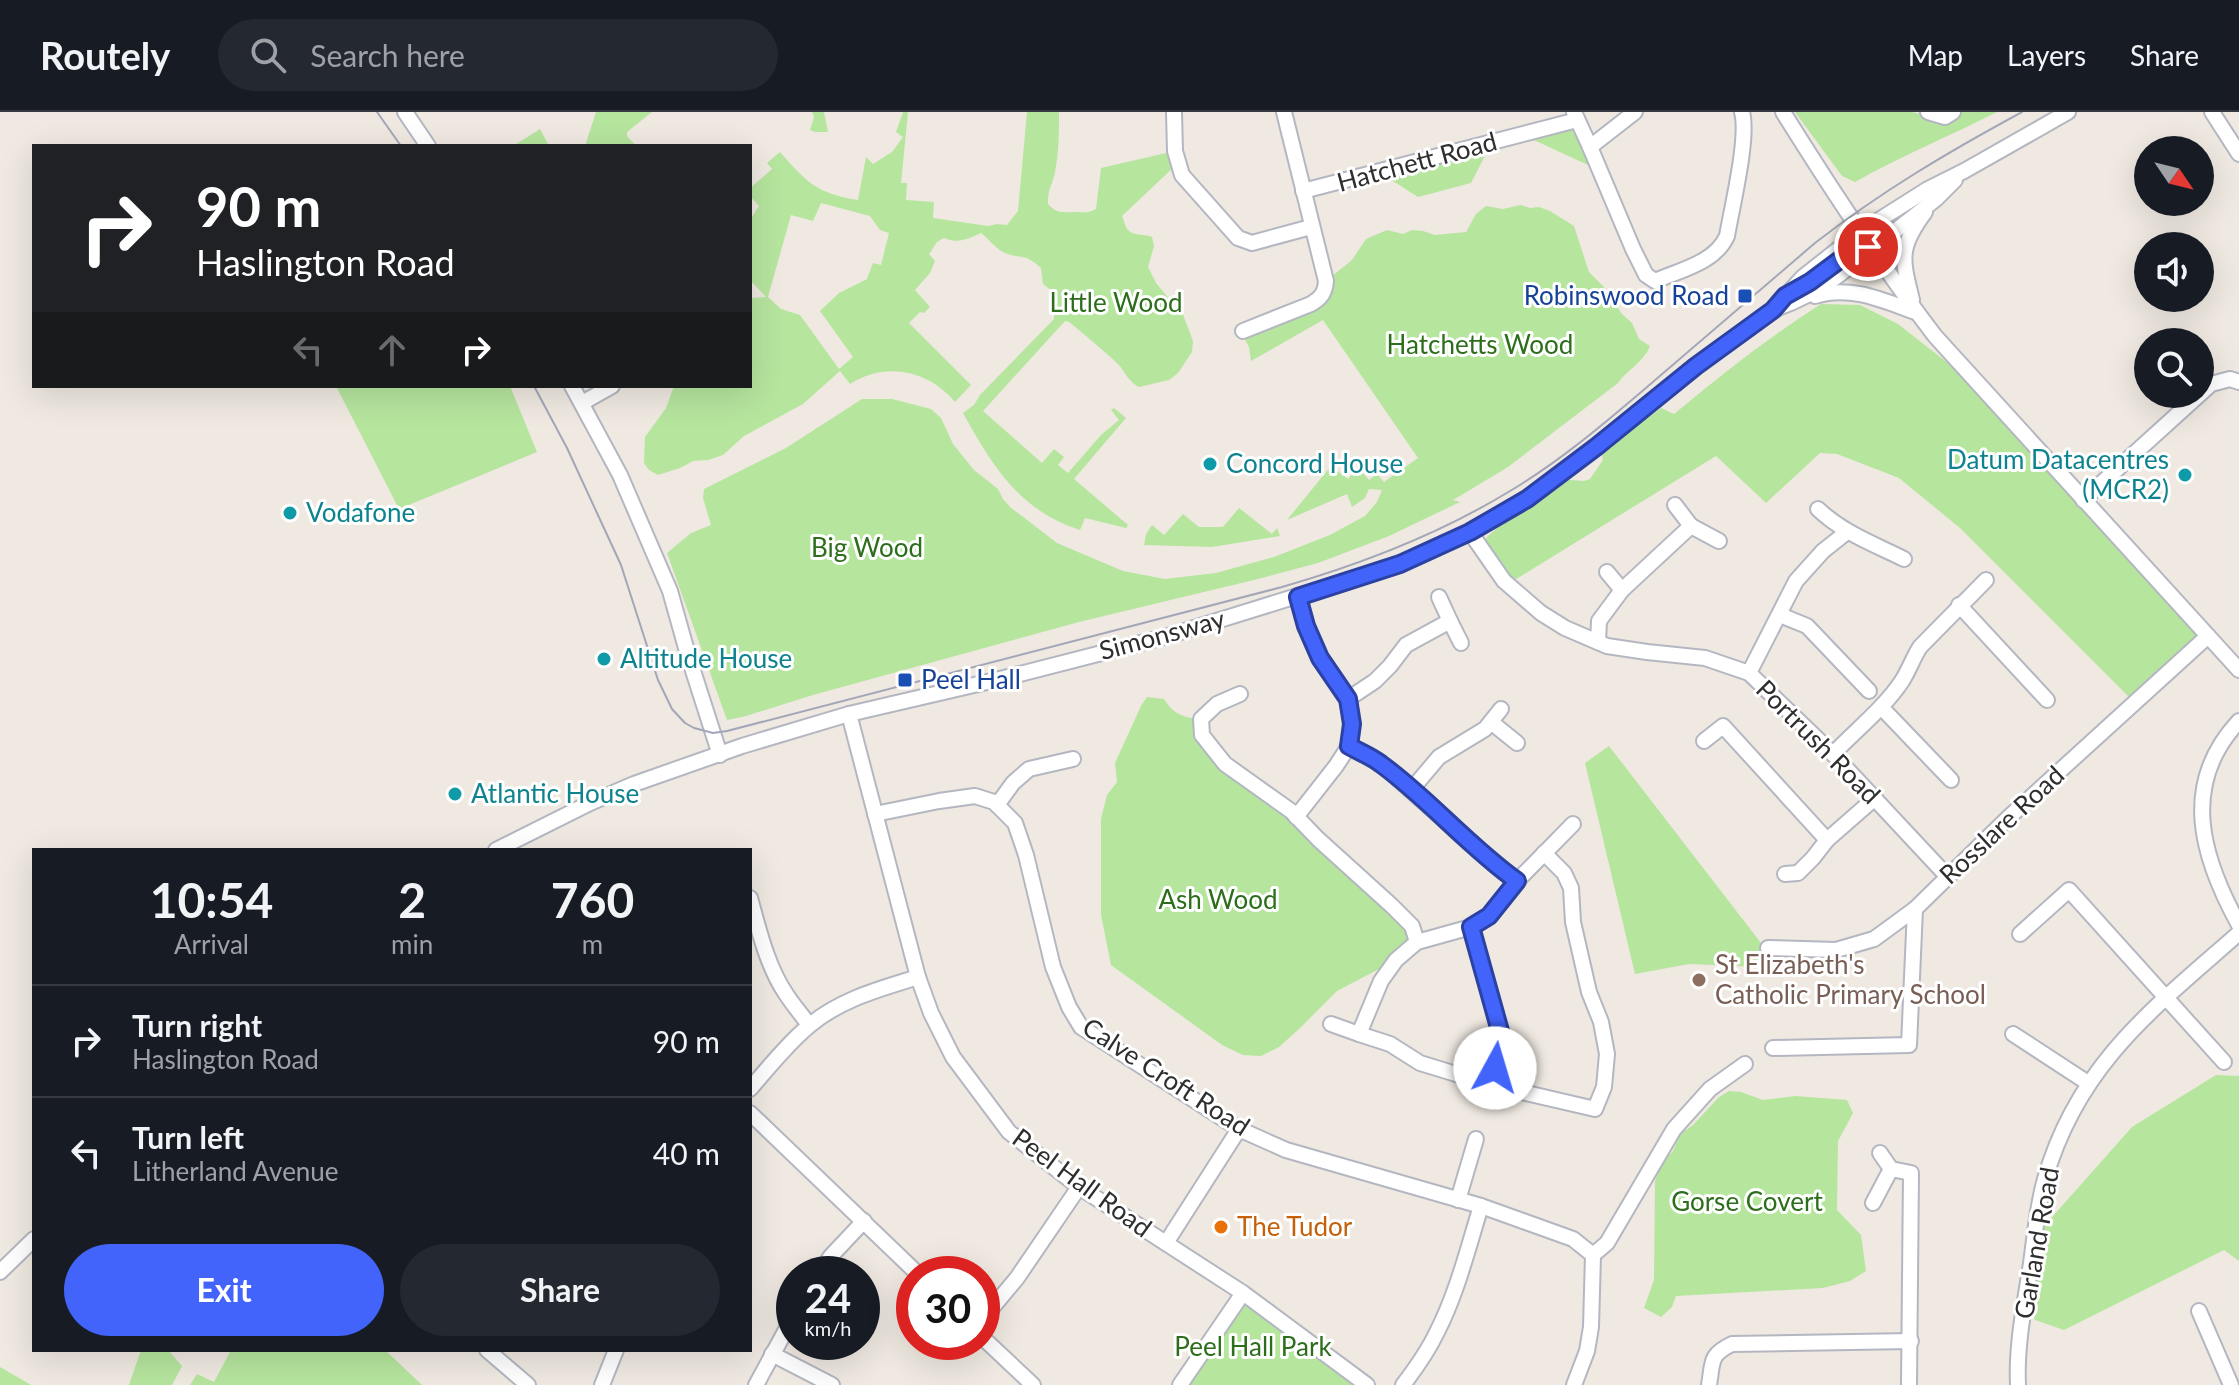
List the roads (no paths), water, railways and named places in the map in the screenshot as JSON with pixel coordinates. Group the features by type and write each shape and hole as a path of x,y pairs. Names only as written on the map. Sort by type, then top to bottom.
{"street":[{"path":"405,112 427,144"},
{"path":"1174,112 1175,151 1182,175 1238,238 1252,243 1311,227"},
{"name":"Hatchett Road","path":"1243,331 1320,299 1325,290 1326,281 1284,112"},
{"path":"1590,147 1635,112"},
{"path":"1575,116 1633,249 1646,275 1655,281 1706,259 1723,246 1745,126 1742,112"},
{"path":"1783,112 1849,217 1915,312 2239,670"},
{"path":"1928,112 1945,117 1953,112"},
{"name":"Simonsway","path":"1787,300 1803,277 1860,232 1928,189 2068,112"},
{"path":"2212,112 2239,154"},
{"name":"Hatchett Road","path":"1303,191 1575,116"},
{"name":"Simonsway","path":"500,848 634,784 720,755 849,714 1152,640 1298,597 1400,564 1470,532 1527,499 1696,366 1857,247 1872,249 1936,199 1964,171"},
{"path":"1915,312 1904,266 1904,252 1918,221 1936,199"},
{"path":"1787,300 1824,293 1852,292 1915,312"},
{"path":"2083,500 2211,384 2234,381"},
{"path":"573,388 620,475 670,591 720,755"},
{"path":"582,403 608,388"},
{"path":"1675,505 1691,526 1719,541"},
{"path":"1818,509 1847,532 1904,559"},
{"path":"1598,642 1599,621 1622,590 1691,526"},
{"name":"Portrush Road","path":"1470,532 1504,581 1541,613 1565,628 1607,646 1705,658 1749,673 1833,754 1947,876"},
{"path":"1749,673 1796,581 1823,551 1847,532"},
{"path":"1607,572 1622,590"},
{"path":"1833,754 1881,707 1904,679 1920,647 1986,580"},
{"path":"1296,817 1349,746 1352,724 1348,699 1320,658 1298,597"},
{"path":"1439,597 1461,643"},
{"path":"1959,605 2047,700"},
{"path":"1780,615 1807,626 1869,691"},
{"path":"1348,699 1375,681 1406,645 1450,621"},
{"name":"Rosslare Road","path":"1768,948 1836,950 1874,939 1915,909 2208,636"},
{"path":"1240,694 1217,704 1201,719 1202,735 1225,764 1296,817 1412,926 1417,942"},
{"path":"1881,707 1951,780"},
{"path":"1412,789 1439,757 1485,729 1501,709"},
{"name":"Peel Hall Road","path":"849,714 918,977 931,1013 953,1057 1009,1132 1079,1187 1243,1293 1367,1385"},
{"path":"2239,721 2220,746 2211,766 2204,790 2202,814 2208,859 2239,925"},
{"path":"1491,722 1517,743"},
{"path":"1704,741 1723,726 1827,840"},
{"path":"1349,746 1379,762 1517,881"},
{"path":"875,814 975,796 997,805 1013,783 1029,769 1073,759"},
{"path":"1785,874 1798,873 1827,840 1875,798"},
{"name":"Calve Croft Road","path":"997,805 1015,823 1026,855 1053,967 1069,1007 1081,1027 1239,1129 1286,1150 1481,1206 1573,1239 1593,1255"},
{"path":"1359,1034 1381,981 1396,960 1417,942 1471,927 1489,916 1517,881 1573,824"},
{"path":"1331,1024 1390,1044 1420,1063 1492,1085 1595,1109 1604,1087 1607,1054 1601,1022 1589,992 1573,922 1571,888 1564,873 1544,853"},
{"path":"2020,934 2069,890 2224,1062"},
{"path":"752,904 775,974 809,1025"},
{"path":"1773,1048 1909,1045 1915,909"},
{"path":"1471,927 1500,1031 1492,1085"},
{"name":"Garland Road","path":"2018,1385 2021,1328 2036,1223 2044,1181 2062,1131 2088,1083 2111,1052 2165,998 2239,933"},
{"path":"752,1087 809,1025 868,992 918,977"},
{"path":"2013,1034 2088,1083"},
{"path":"1574,1385 1587,1351 1591,1327 1593,1255 1607,1243 1674,1129 1710,1089 1745,1064"},
{"path":"752,1115 900,1256"},
{"path":"1166,1243 1239,1129"},
{"path":"1458,1200 1476,1139"},
{"path":"1880,1153 1891,1169 1911,1173 1909,1385"},
{"path":"1873,1203 1891,1169"},
{"path":"1000,1298 1079,1187"},
{"path":"1403,1385 1439,1329 1481,1206"},
{"path":"831,1256 864,1221"},
{"path":"0,1272 32,1241"},
{"path":"1180,1385 1243,1293"},
{"path":"2199,1311 2231,1385"},
{"path":"1709,1385 1712,1361 1718,1351 1732,1344 1911,1341"},
{"path":"756,1385 776,1347"},
{"path":"489,1352 528,1385"},
{"path":"602,1385 615,1352"},
{"path":"772,1354 832,1385"},
{"path":"1000,1354 1033,1385"}],"tram line":[{"path":"377,112 400,144"},
{"path":"535,388 567,448 621,565 658,680 672,709 694,728 713,733 727,731 1282,587 1370,558 1427,535 1483,507 1577,445 1815,243 1865,206 2022,112"}],"place":[{"name":"Robinswood Road","path":"1745,296"},
{"name":"Concord House","path":"1210,464"},
{"name":"Datum Datacentres (MCR2)","path":"2185,475"},
{"name":"Vodafone","path":"290,513"},
{"name":"Altitude House","path":"604,659"},
{"name":"Peel Hall","path":"905,680"},
{"name":"Atlantic House","path":"455,794"},
{"name":"St Elizabeth's Catholic Primary School","path":"1699,980"},
{"name":"The Tudor","path":"1221,1227"}],"park label":[{"name":"Little Wood","path":"1116,303"},
{"name":"Hatchetts Wood","path":"1480,345"},
{"name":"Big Wood","path":"867,548"},
{"name":"Ash Wood","path":"1218,900"},
{"name":"Gorse Covert","path":"1747,1202"},
{"name":"Peel Hall Park","path":"1253,1347"}]}
